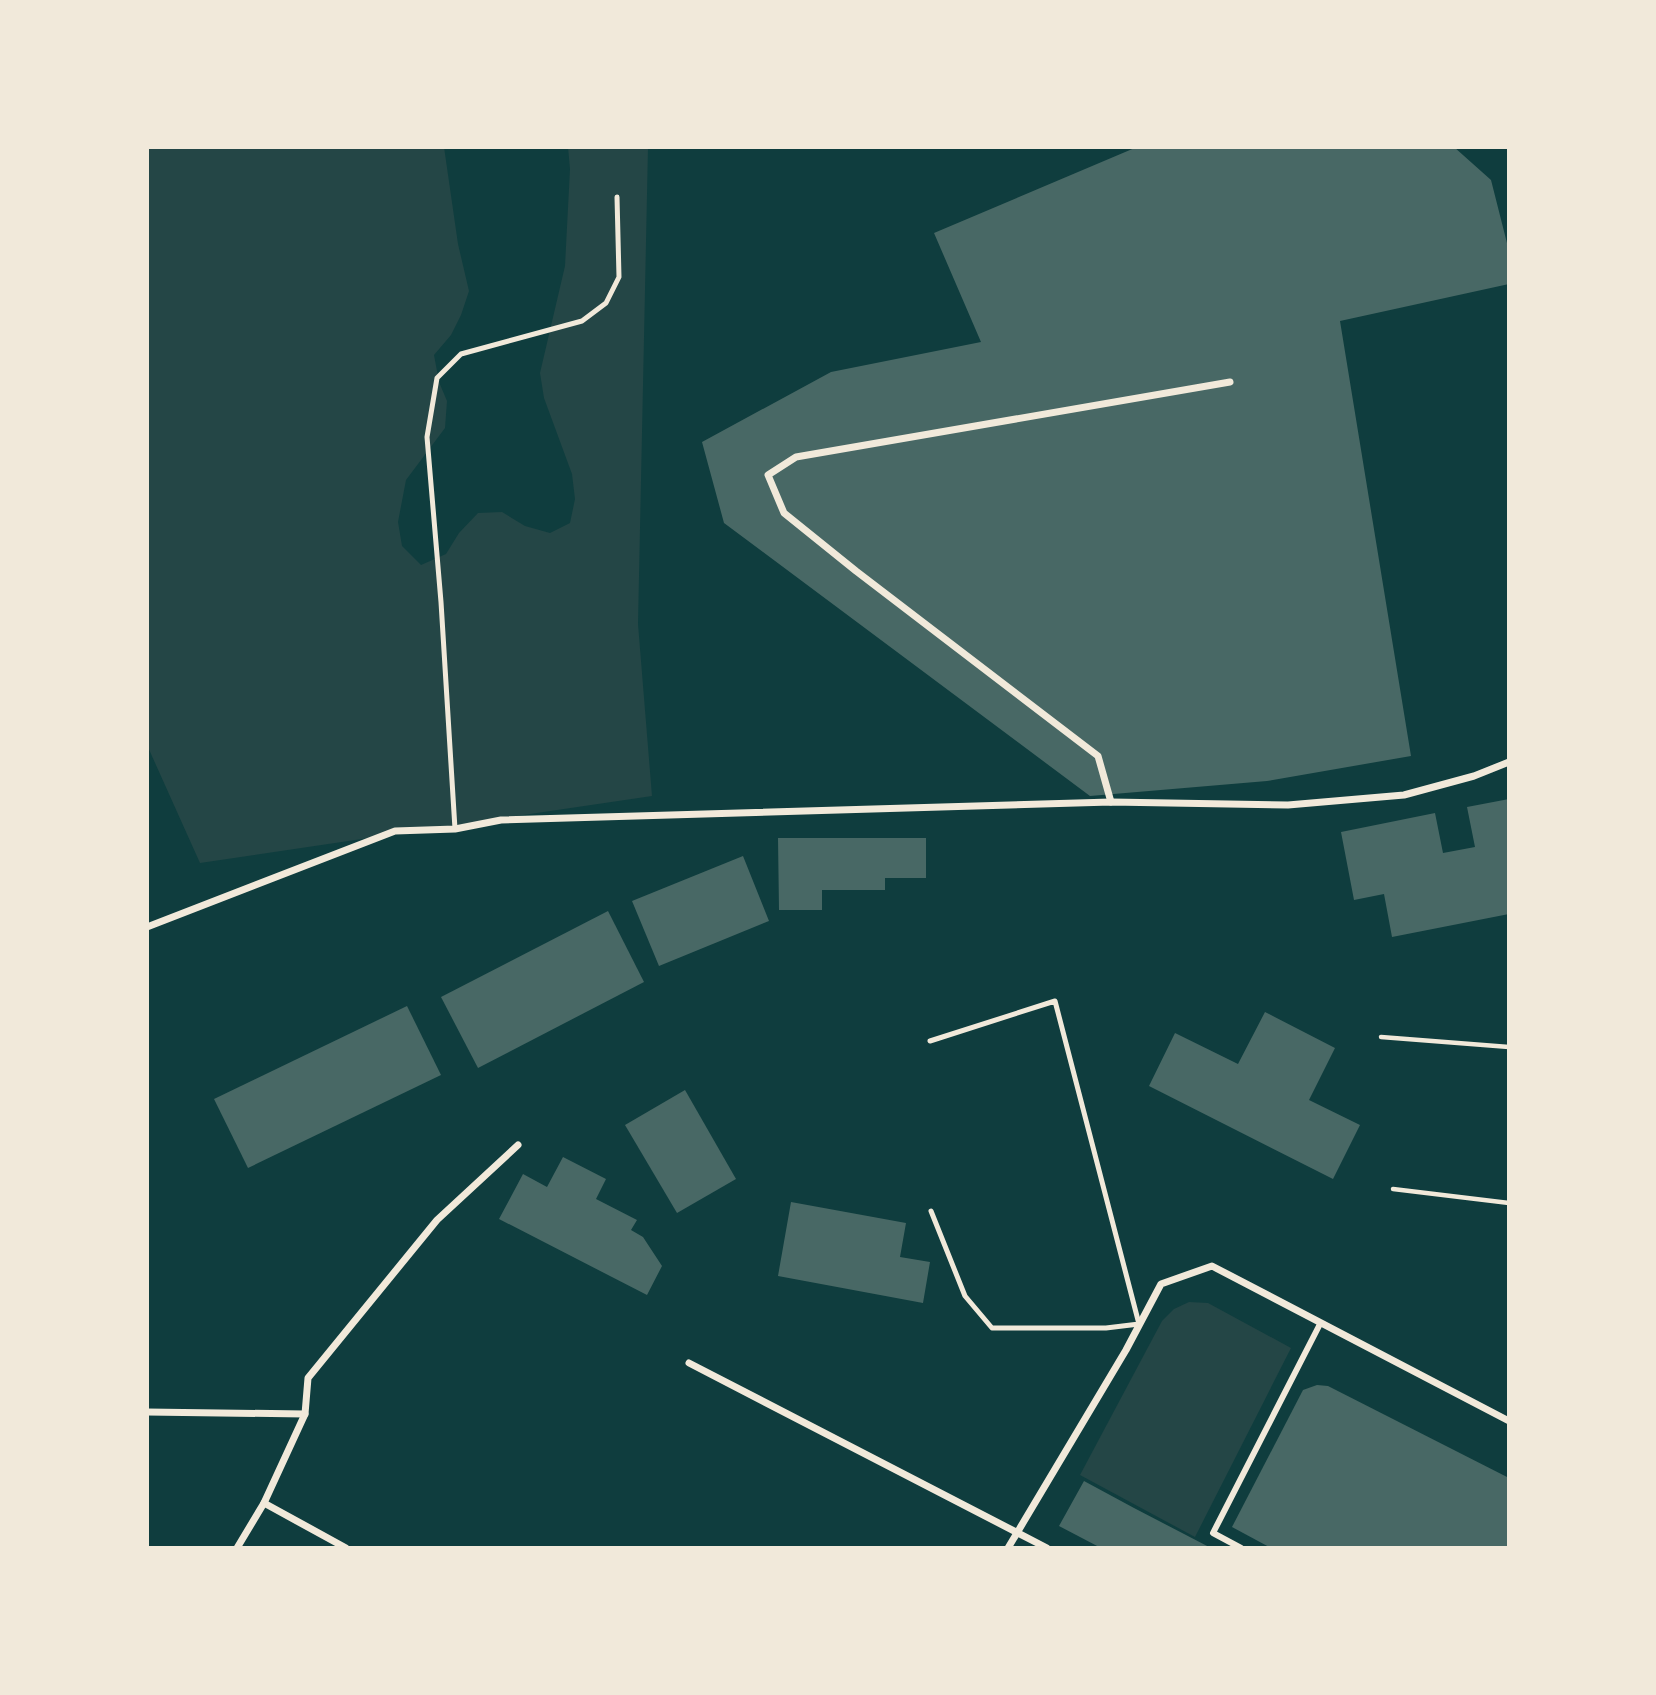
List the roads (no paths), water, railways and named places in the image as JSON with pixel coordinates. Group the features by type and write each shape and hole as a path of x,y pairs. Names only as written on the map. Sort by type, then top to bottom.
{"street":[{"path":"1111,802 1098,756 784,513 768,475 796,457 1230,382"},
{"path":"147,927 395,831 455,829 501,820 1111,802 1288,805 1404,795 1474,776 1509,762"},
{"path":"237,1548 264,1503 305,1414 308,1378 438,1220 518,1145"},
{"path":"1008,1548 1126,1350 1161,1284 1212,1266 1509,1421"},
{"path":"1241,1548 1213,1533 1320,1324"},
{"path":"689,1363 1047,1548"},
{"path":"147,1412 305,1414"},
{"path":"264,1503 346,1548"}],"lane":[{"path":"455,829 441,602 427,437 437,378 461,354 582,321 606,303 619,277 617,197"},
{"path":"930,1041 1055,1001 1139,1324 1106,1328 992,1328 965,1296 931,1211"}]}
